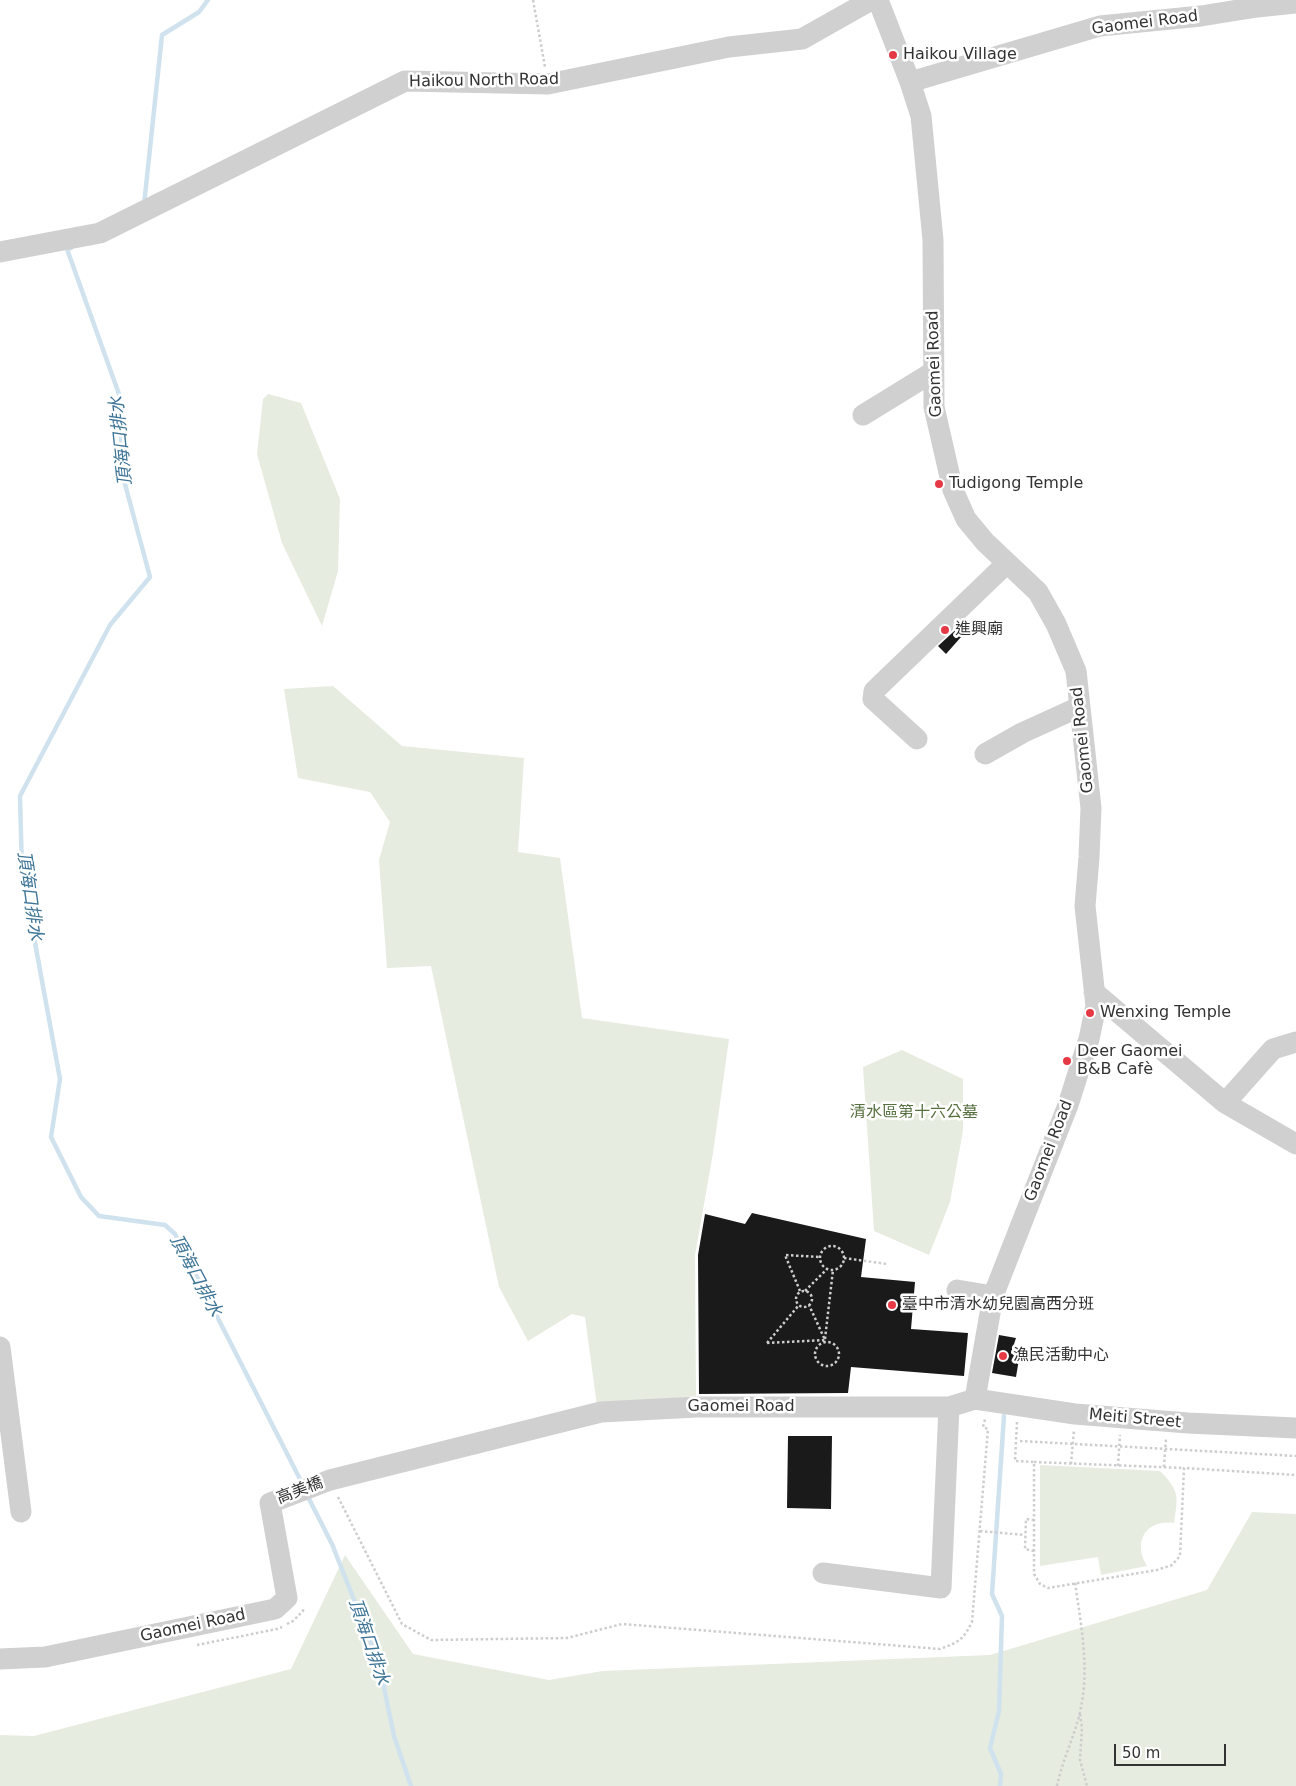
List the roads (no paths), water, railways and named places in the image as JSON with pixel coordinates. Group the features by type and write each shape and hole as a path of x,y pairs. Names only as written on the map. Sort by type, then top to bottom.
{"street":[{"name":"Haikou North Road","path":"0,252 100,233 406,81 548,84 729,47 802,39 870,0"},
{"name":"Gaomei Road","path":"332,1485 601,1412 697,1407 949,1407 975,1399 992,1296 1068,1105 1089,1039 1096,1006 1085,906 1091,808 1076,671 1056,624 1038,592 985,542 966,519 953,490 934,407 933,240 921,116 910,82 878,0"},
{"name":"Gaomei Road","path":"910,82 1100,26 1201,16 1296,3"},
{"path":"863,416 933,372"},
{"path":"917,739 873,699 874,691 1007,563"},
{"path":"985,754 1022,733 1079,707"},
{"path":"1094,992 1225,1103 1296,1144"},
{"path":"1225,1103 1273,1049 1296,1042"},
{"path":"957,1290 992,1296"},
{"path":"0,1348 21,1512"},
{"name":"Meiti Street","path":"975,1399 1075,1414 1188,1423 1296,1428"},
{"path":"822,1573 941,1588 949,1407"},
{"name":"高美橋","path":"270,1503 332,1485"},
{"name":"Gaomei Road","path":"0,1659 45,1657 275,1608 287,1598 270,1503"}],"waterway":[{"name":"頂海口排水","path":"144,205 162,35 199,12 208,0"},
{"name":"頂海口排水","path":"71,248 67,249 120,397 122,473 150,577 110,625 20,796 22,872 60,1079 51,1137 81,1197 99,1216 165,1225 175,1234 303,1485"},
{"path":"1000,1786 1001,1774 990,1748 999,1711 1002,1616 992,1594 1004,1416"},
{"name":"頂海口排水","path":"307,1495 332,1544 379,1663 394,1736 411,1786"}],"place":[{"name":"Haikou Village","path":"893,55"},
{"name":"Tudigong Temple","path":"939,484"},
{"name":"進興廟","path":"945,630"},
{"name":"Wenxing Temple","path":"1090,1013"},
{"name":"Deer Gaomei B&B Cafè","path":"1067,1061"},
{"name":"臺中市清水幼兒園高西分班","path":"892,1305"},
{"name":"漁民活動中心","path":"1003,1356"}],"park label":[{"name":"清水區第十六公墓","path":"914,1113"}]}
